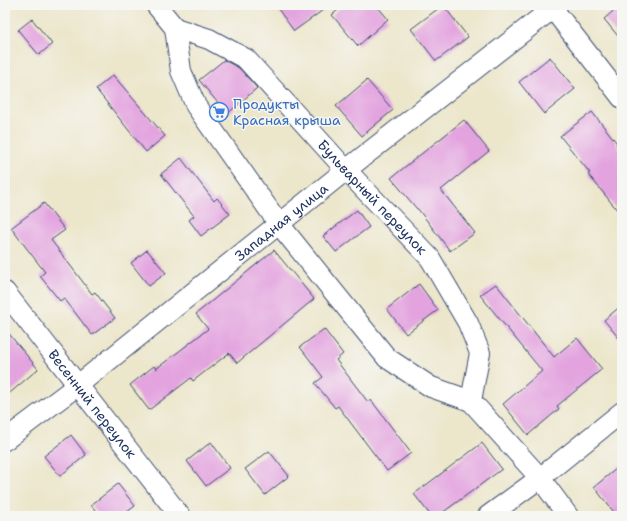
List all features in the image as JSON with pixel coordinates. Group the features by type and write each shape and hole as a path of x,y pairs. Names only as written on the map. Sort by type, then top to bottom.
{"street":[{"path":"156,5 175,28 181,71 196,106 279,224 387,358 431,387 471,401 540,478 568,516"},
{"path":"553,6 622,98"},
{"name":"Западная улица","path":"5,440 78,385 553,6"},
{"name":"Бульварный переулок","path":"175,28 209,39 246,59 346,170 430,258 468,323 480,353 471,401"},
{"name":"Весенний переулок","path":"5,292 180,516"},
{"path":"488,516 540,478 622,412"}],"building":[{"path":"275,5 330,5 294,31"},
{"path":"344,5 376,5 388,19 358,46 332,15"},
{"path":"443,5 468,37 436,61 411,29"},
{"path":"620,5 622,5 622,41 604,19"},
{"path":"32,19 52,44 39,55 18,30"},
{"path":"550,57 575,89 544,114 519,82"},
{"path":"224,60 239,68 257,88 227,114 199,80"},
{"path":"113,75 165,136 146,152 96,89"},
{"path":"367,80 393,110 362,136 336,106"},
{"path":"592,112 617,143 616,144 622,152 622,216 560,136"},
{"path":"464,120 489,151 441,190 475,233 450,251 418,209 391,178"},
{"path":"181,158 214,201 217,198 230,214 201,236 189,220 194,216 161,174"},
{"path":"44,203 65,230 51,240 92,294 95,292 115,318 92,335 64,298 60,301 40,276 45,272 11,228"},
{"path":"357,210 369,227 336,252 323,236"},
{"path":"147,250 166,273 149,286 131,263"},
{"path":"274,250 314,299 237,363 229,353 193,381 191,378 149,410 130,385 154,366 156,369 208,329 196,314"},
{"path":"419,284 438,310 406,334 387,309"},
{"path":"496,284 554,357 577,338 602,369 557,406 559,409 528,435 503,404 542,371 480,295"},
{"path":"622,305 622,342 604,320"},
{"path":"5,329 38,369 5,397"},
{"path":"324,329 343,354 336,360 368,402 371,400 411,453 387,471 338,406 335,408 315,383 323,377 300,347"},
{"path":"71,435 86,455 60,476 44,456"},
{"path":"211,442 230,468 206,486 187,461"},
{"path":"482,443 502,469 438,516 431,516 414,494"},
{"path":"269,451 289,476 265,495 245,469"},
{"path":"622,464 622,516 617,516 594,487"},
{"path":"118,484 135,506 122,516 100,516 91,505"}],"place":[{"name":"Продукты Красная крыша","path":"219,112"}]}
